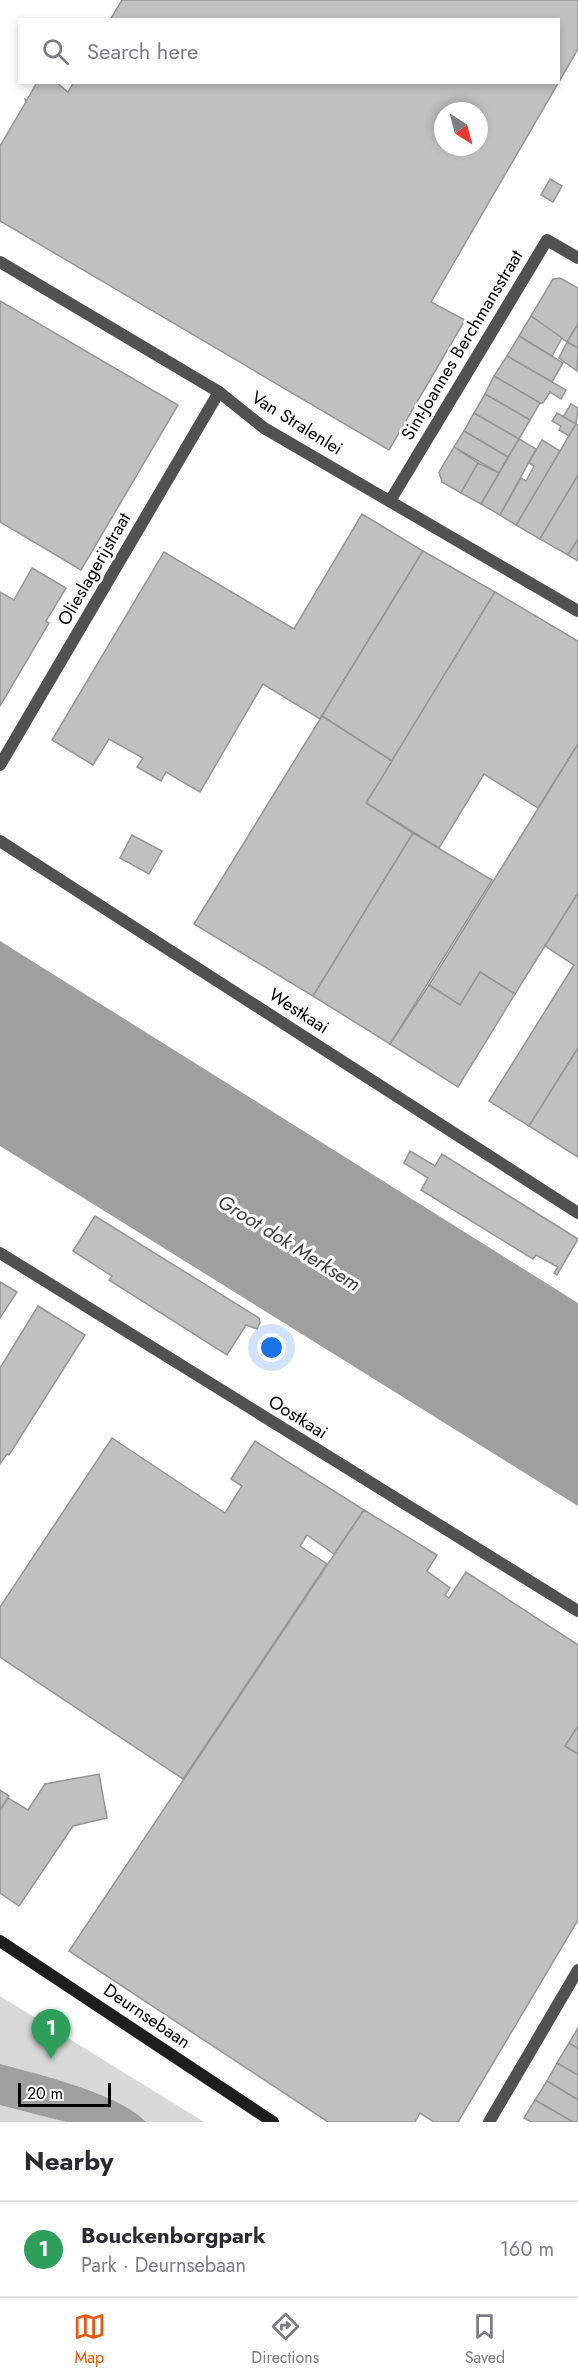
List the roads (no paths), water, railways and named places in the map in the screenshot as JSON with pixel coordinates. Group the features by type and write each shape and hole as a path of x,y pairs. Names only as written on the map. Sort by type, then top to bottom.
{"main road":[{"name":"Deurnsebaan","path":"0,1941 273,2122"}],"street":[{"name":"Sint-Joannes Berchmansstraat","path":"390,501 547,240 578,258"},
{"name":"Van Stralenlei","path":"0,262 219,392 264,428 578,611"},
{"name":"Olieslagerijstraat","path":"0,765 219,392"},
{"name":"Westkaai","path":"0,841 578,1213"},
{"name":"Oostkaai","path":"0,1253 578,1611"},
{"path":"489,2122 578,1970"}],"water":[{"name":"Groot dok Merksem","path":"0,941 578,1303 578,1506 0,1146"},
{"path":"0,2064 78,2086 118,2103 146,2122 66,2122 0,2105"}],"place":[{"name":"Bouckenborgpark","path":"51,2059"}]}
